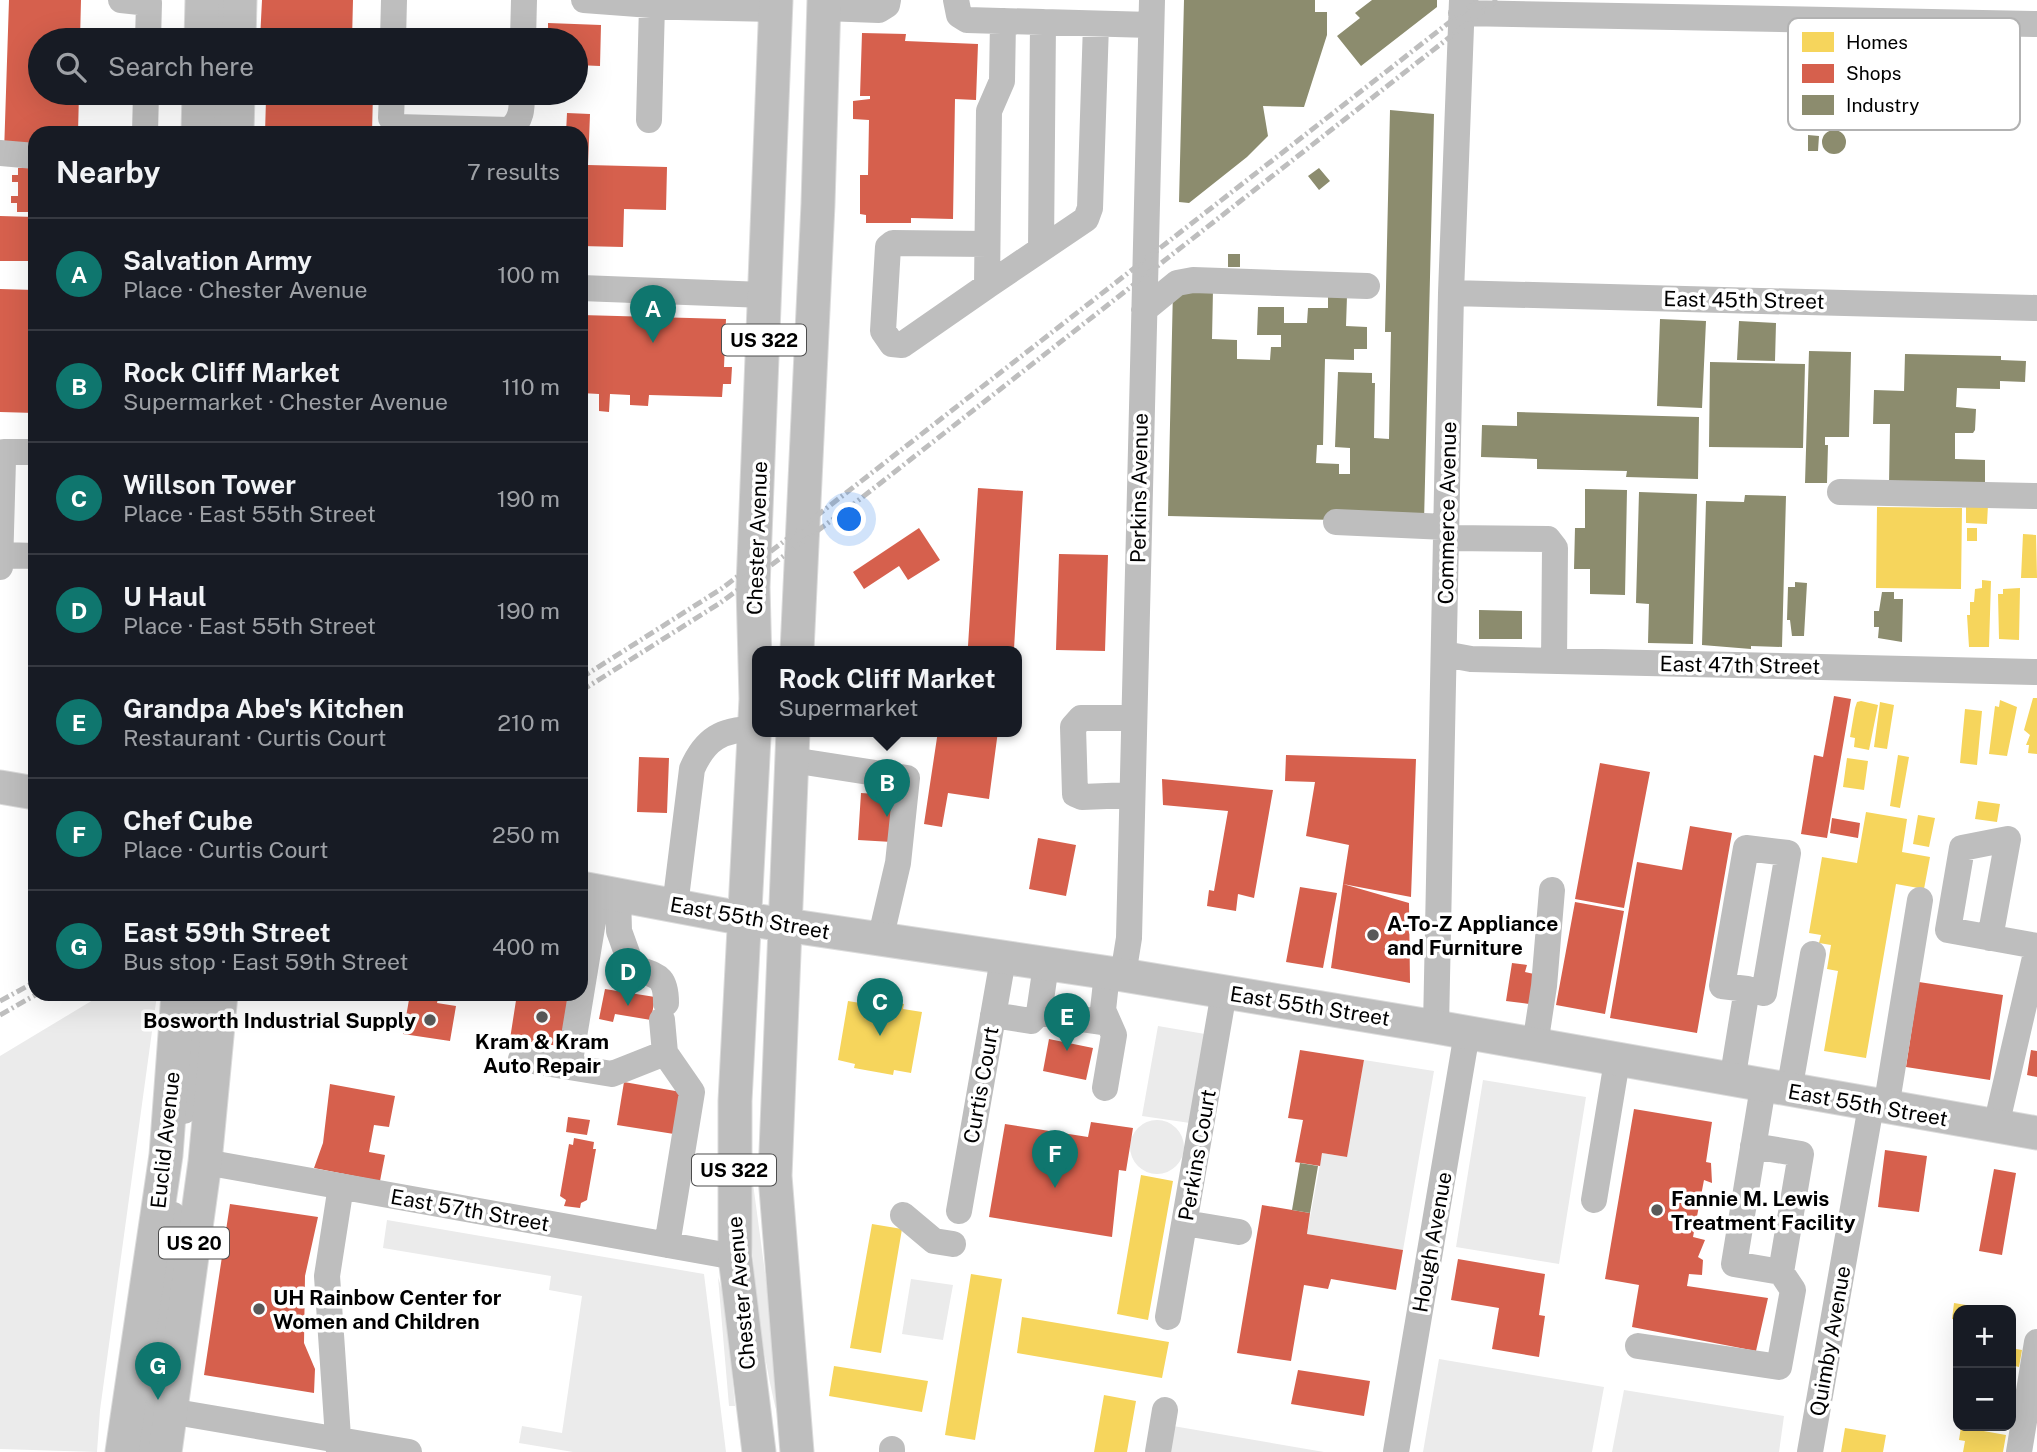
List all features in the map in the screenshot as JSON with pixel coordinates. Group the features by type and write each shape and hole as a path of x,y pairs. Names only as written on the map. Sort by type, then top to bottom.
{"main road":[{"path":"201,28 202,0"},
{"path":"239,28 240,0"},
{"name":"Chester Avenue","path":"753,646 753,587 776,4"},
{"name":"Chester Avenue","path":"797,646 818,204 824,4"},
{"path":"198,126 199,105"},
{"path":"237,126 238,105"},
{"name":"Chester Avenue","path":"754,737 735,1087 735,1257 759,1452"},
{"name":"Chester Avenue","path":"793,746 775,1176 797,1452"},
{"path":"0,787 28,792"},
{"name":"East 55th Street","path":"599,891 745,919 1115,974 1452,1030 2037,1133"},
{"name":"Euclid Avenue","path":"165,1452 150,1408 177,1001"},
{"name":"Euclid Avenue","path":"122,1452 150,1408 205,1162 220,1001"}],"street":[{"path":"121,0 149,3 148,28"},
{"path":"218,28 219,0"},
{"path":"393,28 394,0"},
{"path":"523,28 524,0"},
{"path":"584,0 652,5 776,4"},
{"path":"824,4 879,10 887,5 888,0"},
{"path":"956,0 959,15 967,20 1096,24 1151,12"},
{"path":"649,120 652,5"},
{"path":"1462,6 1845,18"},
{"name":"Commerce Avenue","path":"1452,1030 1444,654 1451,293 1462,6"},
{"name":"Perkins Avenue","path":"1105,1088 1114,1035 1103,1010 1129,938 1151,12"},
{"path":"987,286 989,111 1002,81 1003,21"},
{"path":"1041,249 1043,22"},
{"path":"987,244 893,243 888,247 883,331 886,338 892,344 902,345 1086,219 1090,208 1096,24"},
{"path":"145,126 146,105"},
{"path":"214,126 215,105"},
{"path":"392,105 391,118 396,126"},
{"path":"515,126 522,112 522,105"},
{"path":"0,153 28,155"},
{"path":"1144,310 1177,284 1193,280 1367,286"},
{"path":"588,288 765,295"},
{"name":"East 45th Street","path":"1451,293 2037,308"},
{"path":"28,452 4,452 2,460 1,561 28,557"},
{"path":"1840,492 2037,496"},
{"path":"1336,522 1446,533 1548,539 1555,548 1554,661"},
{"name":"East 47th Street","path":"1444,654 1471,659 2037,672"},
{"path":"1131,795 1082,797 1075,793 1073,727 1081,718 1133,718"},
{"path":"675,906 692,769 699,753 713,737 735,729 752,729"},
{"path":"793,746 907,778 898,863 880,940"},
{"path":"1746,848 1788,853 1763,993 1747,989 1723,986 1746,848"},
{"path":"1535,1045 1544,986 1552,890"},
{"path":"588,927 599,891"},
{"path":"599,891 619,931 632,967 661,978 666,986 664,1053 692,1092 667,1245"},
{"name":"Quimby Avenue","path":"1810,1452 1920,900"},
{"path":"1990,938 2037,948 2033,989 1996,1126"},
{"path":"1781,1272 1734,1265 1761,1086 1813,954"},
{"name":"Curtis Court","path":"959,1211 1003,959"},
{"path":"993,1015 1031,1021 1040,1013 1046,965"},
{"path":"1747,989 1761,1086"},
{"name":"Perkins Court","path":"1168,1317 1224,992"},
{"path":"145,1452 191,1051 194,1001"},
{"path":"569,1067 577,1001"},
{"path":"1040,1013 1108,1023"},
{"name":"Hough Avenue","path":"1396,1452 1452,1030"},
{"path":"521,1059 612,1074 664,1053"},
{"path":"1594,1200 1617,1060"},
{"path":"1753,1146 1801,1154 1781,1272 1793,1290 1779,1367"},
{"name":"East 57th Street","path":"205,1162 735,1257"},
{"path":"338,1446 337,1387 327,1276 341,1186"},
{"path":"903,1215 934,1241 953,1244"},
{"path":"1185,1223 1239,1232"},
{"path":"2019,1452 2037,1342"},
{"path":"1638,1346 1824,1375"},
{"path":"150,1408 338,1446 409,1452"},
{"path":"1158,1452 1165,1410"}],"shaded area":[{"path":"91,1001 156,1001 100,1410 97,1452 0,1449 0,1056"},
{"path":"1158,1026 1205,1034 1190,1123 1142,1116"},
{"path":"1364,1060 1434,1071 1403,1250 1307,1234 1322,1153 1346,1157"},
{"path":"1483,1080 1586,1097 1559,1264 1456,1247"},
{"path":"1157,1120 1176,1128 1184,1147 1176,1166 1157,1174 1138,1166 1130,1147 1138,1128"},
{"path":"749,1176 752,1176 773,1332 779,1422 757,1300"},
{"path":"387,1220 704,1274 726,1452 573,1452 519,1443 522,1426 562,1433 582,1296 549,1290 551,1276 383,1248"},
{"path":"718,1277 725,1300 735,1406 729,1406"},
{"path":"911,1279 953,1285 943,1340 902,1334"},
{"path":"1439,1359 1604,1387 1592,1452 1423,1452"},
{"path":"1624,1390 1784,1416 1779,1452 1612,1452"},
{"path":"1173,1426 1324,1452 1168,1452"}],"building: Homes":[{"path":"1966,504 1988,505 1987,524 1966,523"},
{"path":"1877,507 1962,508 1961,589 1876,588"},
{"path":"1967,528 1977,528 1977,541 1967,541"},
{"path":"2023,534 2036,535 2037,578 2021,578"},
{"path":"1982,580 1991,581 1989,647 1969,647 1967,615 1970,615 1970,602 1974,602 1975,589 1982,588"},
{"path":"2020,588 2019,640 1999,639 1998,594 2003,594 2003,589"},
{"path":"2033,698 2037,698 2037,754 2028,753 2029,745 2026,745 2030,735 2024,730"},
{"path":"2000,700 2017,707 2007,756 1989,754 1995,706 1999,707"},
{"path":"1857,702 1878,705 1869,750 1854,747 1855,738 1850,737 1855,708"},
{"path":"1880,702 1894,705 1887,749 1874,747"},
{"path":"1965,709 1982,711 1977,765 1960,763"},
{"path":"1898,755 1909,757 1900,808 1890,806"},
{"path":"1847,758 1868,761 1864,790 1843,787"},
{"path":"1978,801 2000,804 1997,822 1975,819"},
{"path":"1866,812 1907,819 1902,852 1930,857 1924,889 1896,884 1866,1058 1824,1051 1838,971 1827,969 1831,945 1819,943 1821,935 1809,933 1822,857 1857,863"},
{"path":"1918,815 1935,818 1929,847 1913,844"},
{"path":"867,997 904,1004 903,1009 922,1012 911,1073 894,1070 893,1075 854,1068 855,1064 838,1060 848,1001 866,1004"},
{"path":"1141,1175 1173,1181 1148,1320 1117,1314"},
{"path":"872,1224 902,1229 881,1353 850,1348"},
{"path":"971,1274 1002,1279 975,1440 945,1435"},
{"path":"1022,1317 1169,1342 1162,1378 1017,1353"},
{"path":"2016,1349 2022,1350 2019,1367 2016,1366"},
{"path":"834,1366 928,1381 922,1412 829,1396"},
{"path":"1104,1395 1136,1401 1127,1452 1094,1452"},
{"path":"1845,1428 1886,1435 1883,1452 1841,1452"},
{"path":"1960,1431 2006,1435 2003,1452 1963,1452 1965,1441 1959,1440"}],"building: Shops":[{"path":"9,0 81,0 80,28 28,28 28,105 79,105 78,126 28,126 28,153 4,153"},
{"path":"262,0 353,0 352,28 261,28"},
{"path":"548,23 601,25 600,66 588,66 588,28 548,28"},
{"path":"862,33 906,34 905,41 978,44 976,100 955,99 953,219 911,218 911,223 866,223 866,215 860,214 860,175 868,175 869,120 853,119 853,101 870,99 870,96 860,96"},
{"path":"266,105 373,105 372,126 265,126"},
{"path":"567,113 590,114 588,165 588,126 566,126"},
{"path":"588,165 667,167 666,210 624,209 623,247 588,246"},
{"path":"18,168 28,168 28,212 17,212 17,203 11,203 11,196 18,196 18,182 12,182 12,175 18,175"},
{"path":"0,216 28,217 28,261 0,261"},
{"path":"0,289 28,290 28,413 0,412"},
{"path":"588,315 726,319 724,367 732,367 731,384 723,384 722,397 649,395 648,406 630,405 630,395 610,394 609,412 599,411 599,394 588,393"},
{"path":"978,488 1023,491 1014,646 968,646"},
{"path":"919,528 940,560 908,580 899,566 864,589 853,572"},
{"path":"1059,554 1108,555 1105,651 1056,650"},
{"path":"1834,696 1851,699 1827,838 1801,834 1814,755 1823,757"},
{"path":"937,737 997,737 989,799 948,793 942,827 924,824"},
{"path":"1286,755 1416,759 1411,897 1343,884 1349,845 1306,836 1315,782 1285,781"},
{"path":"639,757 669,758 667,813 637,812"},
{"path":"1600,763 1650,772 1624,908 1575,899"},
{"path":"1162,779 1273,790 1254,898 1238,894 1236,911 1207,906 1209,890 1214,891 1228,811 1163,805"},
{"path":"861,793 894,795 892,842 858,840"},
{"path":"1832,818 1860,823 1858,838 1830,833"},
{"path":"1690,826 1732,833 1697,1033 1610,1018 1637,862 1682,870"},
{"path":"1038,838 1076,845 1066,896 1029,889"},
{"name":"A-To-Z Appliance and Furniture","path":"1343,884 1409,903 1410,983 1331,968"},
{"path":"1300,887 1337,893 1323,968 1286,962"},
{"path":"1575,902 1624,911 1605,1014 1556,1005"},
{"path":"1512,963 1527,965 1525,972 1534,974 1529,1004 1506,1001"},
{"path":"1919,982 2003,995 1990,1080 1906,1067"},
{"path":"605,989 655,997 651,1020 615,1014 613,1022 599,1019"},
{"name":"Bosworth Industrial Supply","path":"409,1001 437,1001 456,1006 450,1041 403,1034"},
{"name":"Kram & Kram Auto Repair","path":"516,1001 573,1001 566,1047 510,1039"},
{"path":"1049,1039 1093,1048 1086,1080 1043,1071"},
{"path":"1300,1050 1364,1060 1347,1157 1322,1153 1320,1166 1295,1162 1303,1120 1288,1118"},
{"path":"2031,1050 2037,1051 2037,1077 2027,1075"},
{"path":"624,1082 681,1092 674,1134 617,1125"},
{"path":"330,1084 395,1096 389,1127 374,1125 369,1152 385,1155 380,1181 314,1168 323,1143"},
{"name":"Fannie M. Lewis Treatment Facility","path":"1634,1109 1712,1122 1706,1162 1711,1163 1712,1183 1704,1180 1693,1237 1705,1240 1698,1257 1703,1260 1702,1275 1689,1274 1687,1286 1768,1298 1756,1351 1632,1327 1639,1285 1605,1279"},
{"path":"568,1117 590,1120 587,1135 566,1132"},
{"path":"1091,1122 1133,1128 1126,1171 1119,1170 1112,1237 989,1217 1005,1124 1088,1137"},
{"path":"574,1138 594,1142 593,1149 596,1149 587,1200 581,1203 580,1208 564,1206 566,1200 560,1196 569,1144 573,1145"},
{"path":"1885,1150 1927,1156 1919,1212 1878,1207"},
{"path":"1994,1169 2016,1173 2002,1255 1979,1251"},
{"name":"UH Rainbow Center for Women and Children","path":"230,1204 318,1217 305,1276 304,1343 315,1369 314,1393 204,1375"},
{"path":"1262,1205 1310,1213 1307,1234 1403,1250 1396,1290 1331,1279 1328,1289 1304,1285 1291,1361 1237,1353"},
{"path":"1458,1259 1545,1274 1539,1315 1545,1316 1539,1357 1492,1349 1499,1308 1451,1300"},
{"path":"1298,1370 1370,1381 1364,1416 1291,1404"}],"building: Industry":[{"path":"1184,0 1315,0 1315,12 1327,12 1327,35 1304,107 1263,106 1268,136 1247,157 1189,203 1179,202"},
{"path":"1372,0 1437,0 1437,7 1361,66 1337,36 1360,18 1355,13"},
{"path":"1390,110 1434,114 1424,522 1168,516 1173,288 1213,289 1212,339 1237,340 1237,359 1270,360 1271,347 1281,347 1281,335 1257,335 1258,307 1284,307 1284,323 1307,323 1308,308 1328,308 1328,296 1347,296 1346,326 1367,327 1367,349 1354,349 1354,360 1325,359 1323,445 1317,445 1316,463 1339,464 1339,474 1350,474 1350,448 1335,447 1338,372 1372,373 1372,383 1375,383 1374,438 1389,439 1391,332 1385,332"},
{"path":"1834,130 1843,133 1846,142 1843,151 1834,154 1825,151 1822,142 1825,133"},
{"path":"1808,135 1819,136 1818,151 1808,151"},
{"path":"1319,168 1330,181 1319,190 1308,176"},
{"path":"1228,254 1240,254 1240,267 1228,267"},
{"path":"1660,319 1706,321 1702,408 1657,406"},
{"path":"1739,321 1776,323 1775,361 1737,360"},
{"path":"1809,351 1851,352 1849,437 1825,437 1825,445 1828,445 1827,483 1805,483"},
{"path":"1905,354 2001,356 2001,360 2026,361 2025,382 2000,381 2000,389 1957,388 1956,407 1976,409 1973,433 1955,433 1955,459 1985,460 1985,487 1889,485 1890,424 1873,424 1874,390 1904,391"},
{"path":"1710,362 1805,364 1803,448 1709,447"},
{"path":"1517,412 1699,417 1698,479 1626,477 1627,471 1537,469 1537,459 1481,457 1482,425 1517,426"},
{"path":"1585,489 1627,490 1625,595 1590,594 1590,569 1574,569 1575,528 1585,528"},
{"path":"1639,492 1697,494 1693,644 1648,643 1649,604 1636,603"},
{"path":"1745,495 1786,496 1782,647 1751,646 1751,649 1702,645 1706,501 1744,502"},
{"path":"1795,582 1807,583 1804,636 1792,636 1790,620 1787,620 1788,587 1795,587"},
{"path":"1882,592 1894,592 1894,599 1903,599 1902,642 1878,638 1879,627 1874,627 1874,611 1879,611"},
{"path":"1479,610 1522,611 1522,639 1479,639"},
{"path":"1300,1163 1318,1166 1310,1213 1292,1210"}],"railway":[{"path":"588,674 721,589 1478,0"},
{"path":"588,687 720,603 855,503 1497,0"},
{"path":"0,1001 28,986"},
{"path":"0,1015 28,999"}],"place":[{"name":"Salvation Army","path":"653,343"},
{"name":"Rock Cliff Market","path":"887,817"},
{"name":"A-To-Z Appliance and Furniture","path":"1373,935"},
{"name":"U Haul","path":"628,1006"},
{"name":"Kram & Kram Auto Repair","path":"542,1017"},
{"name":"Bosworth Industrial Supply","path":"430,1020"},
{"name":"Willson Tower","path":"880,1036"},
{"name":"Grandpa Abe's Kitchen","path":"1067,1051"},
{"name":"Chef Cube","path":"1055,1188"},
{"name":"Fannie M. Lewis Treatment Facility","path":"1657,1210"},
{"name":"UH Rainbow Center for Women and Children","path":"259,1309"},
{"name":"East 59th Street","path":"158,1400"}]}
